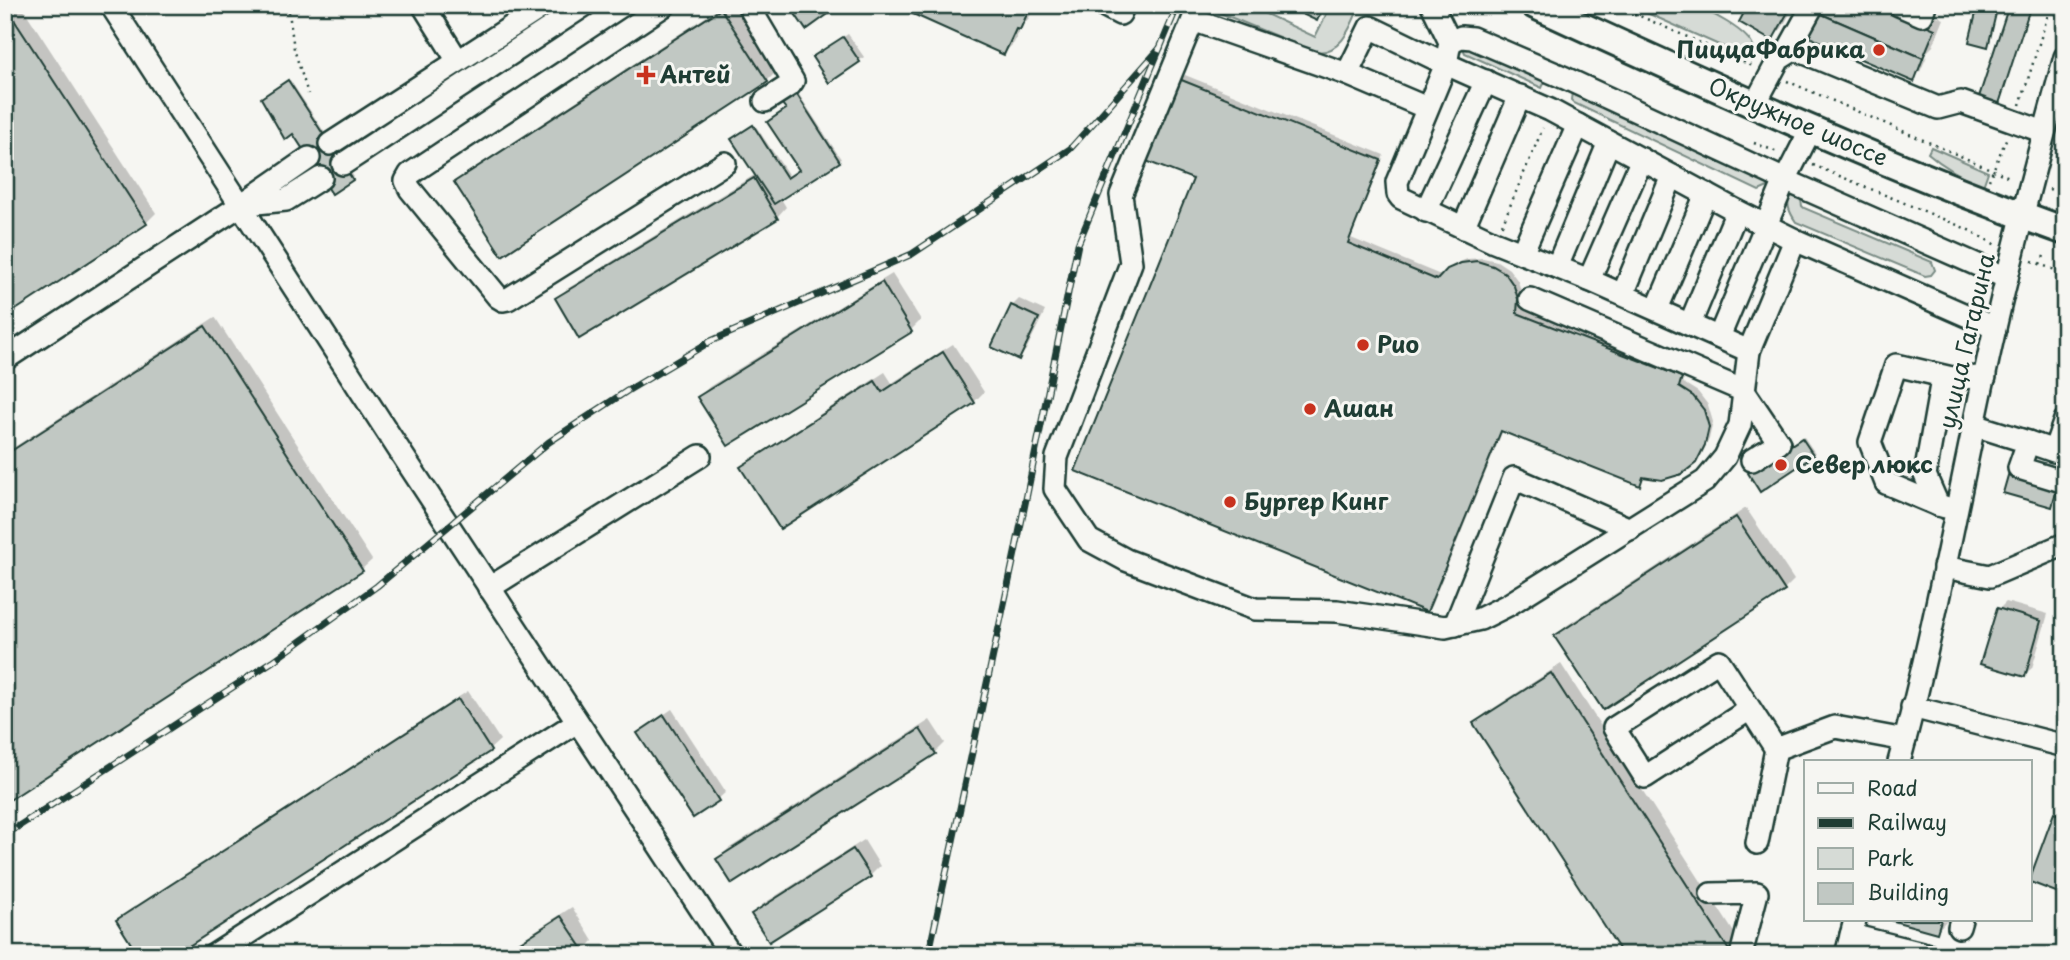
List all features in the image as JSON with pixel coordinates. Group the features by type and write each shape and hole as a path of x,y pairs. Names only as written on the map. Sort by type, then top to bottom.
{"main road":[{"name":"Окружное шоссе","path":"1535,5 1811,129 2022,215 2064,218"}],"street":[{"path":"111,5 731,955"},
{"path":"423,5 458,61"},
{"path":"330,144 545,5"},
{"path":"343,164 585,5"},
{"path":"666,5 410,174 406,181 503,300 725,163"},
{"path":"748,5 793,81 765,101"},
{"path":"1103,5 1120,14 1124,5"},
{"path":"1432,5 1450,42 1446,64 1397,182 1402,198 1494,242 1589,279 1749,351"},
{"path":"1755,104 1813,5"},
{"path":"1899,5 1922,15 1925,5"},
{"path":"1427,108 1347,74 1193,20 1121,195 1131,263 1057,457 1055,489 1088,540 1126,560 1255,609 1337,611 1445,627 1480,619 1503,608 1705,481 1725,457 1740,425 1749,351 1795,240"},
{"path":"1347,74 1370,27 1550,110 1795,240 1995,328"},
{"path":"1450,42 1461,37 1472,38 2007,278"},
{"path":"1787,52 1795,49 1938,108 1961,102 2044,132"},
{"name":"улица Гагарина","path":"1900,760 1944,567 1947,508 1974,425 2022,215 2064,65"},
{"path":"1426,211 1486,81"},
{"path":"1463,228 1520,96"},
{"path":"1522,253 1578,125"},
{"path":"1719,337 1784,180 1811,129"},
{"path":"1557,267 1609,142"},
{"path":"5,359 242,205 309,158"},
{"path":"1589,279 1642,159"},
{"path":"1623,294 1672,176"},
{"path":"242,205 286,200 321,178"},
{"path":"1657,309 1706,194"},
{"path":"1690,324 1737,211"},
{"path":"1530,299 1744,391 1779,443 1752,460"},
{"path":"1947,508 1886,483 1870,442 1896,365 1952,378 1985,377"},
{"path":"1947,508 1926,475 1941,385 1952,378"},
{"path":"1974,425 2054,451 2065,420"},
{"path":"2028,442 2019,468 2065,482"},
{"path":"489,588 700,456"},
{"path":"1455,625 1514,478 1630,528"},
{"path":"1944,567 1990,576 2065,544"},
{"path":"1750,709 1645,777 1614,728 1719,661 1750,709 1776,750 1757,844"},
{"path":"1912,707 2065,746"},
{"path":"214,955 577,722"},
{"path":"1776,750 1835,727 1905,740"},
{"path":"1711,894 1757,894 1741,955"},
{"path":"1851,937 1930,955"}],"path":[{"path":"288,5 295,50 309,94"},
{"path":"1615,5 2009,177"},
{"path":"1988,183 2015,121 2050,5"},
{"path":"1494,242 1550,110"},
{"path":"2049,190 2065,196 2064,218"},
{"path":"1967,229 1970,220"},
{"path":"2040,264 2045,254"},
{"path":"2032,261 2065,274"}],"green space":[{"path":"1676,4 1697,7 1737,29 1754,50 1748,58 1629,5"},
{"path":"1201,5 1247,5 1315,37 1331,5 1360,5 1349,30 1339,44 1315,52"},
{"path":"1465,43 1547,77 1542,88 1465,53 1462,46"},
{"path":"1572,92 1768,183 1768,187 1759,191 1574,103 1571,100"},
{"path":"1931,147 1988,172 1983,186 1941,163 1928,153"},
{"path":"1791,194 1800,194 1804,208 1932,262 1935,270 1931,275 1925,276 1796,222 1788,205"}],"building":[{"path":"789,5 826,5 831,12 806,30"},
{"path":"893,5 1031,5 1020,30 1016,29 1004,55"},
{"path":"1283,5 1324,5 1317,21"},
{"path":"1748,5 1792,5 1772,41 1739,22"},
{"path":"1823,5 1880,5 1935,29 1923,58 1819,13"},
{"path":"1978,5 1998,5 1988,47 1969,42"},
{"path":"2009,5 2031,5 1998,107 1978,100"},
{"path":"5,6 147,224 5,317"},
{"path":"721,9 768,82 502,256 454,182"},
{"path":"1819,13 1923,58 1914,82 1809,37"},
{"path":"843,37 860,62 829,83 812,57"},
{"name":"Рио","path":"1179,79 1381,160 1348,243 1437,280 1447,269 1461,263 1477,261 1493,266 1505,273 1514,286 1518,299 1517,313 1682,377 1679,387 1693,396 1704,410 1709,427 1705,445 1696,463 1682,474 1662,480 1643,477 1640,486 1501,431 1427,612 1075,471 1193,179 1146,161"},
{"path":"288,80 353,180 332,194 293,134 285,140 261,98"},
{"path":"794,90 840,162 774,204 731,139 753,125 787,178 799,170 767,122 786,109 779,100"},
{"path":"754,178 778,219 579,339 555,298"},
{"path":"882,282 912,332 728,446 697,397"},
{"path":"1011,305 1039,318 1019,360 991,347"},
{"path":"205,326 363,571 5,803 5,455"},
{"path":"943,352 975,403 780,529 740,467 875,381 882,392"},
{"name":"Север люкс","path":"1802,438 1814,456 1760,492 1748,473"},
{"path":"2009,472 2058,486 2052,507 2003,493"},
{"path":"1736,517 1785,591 1603,710 1554,636"},
{"path":"1997,608 2041,621 2025,677 1980,664"},
{"path":"1551,673 1732,955 1623,955 1473,723"},
{"path":"458,699 491,751 175,955 138,955 116,920"},
{"path":"664,715 719,801 693,818 637,733"},
{"path":"920,729 936,754 732,884 716,859"},
{"path":"2054,813 2065,817 2065,884 2061,894 2032,883 2032,873"},
{"path":"853,849 871,877 769,942 751,914"},
{"path":"561,916 585,952 581,955 500,955"},
{"path":"1897,922 1940,922 1937,933"}],"railway":[{"path":"925,955 931,943 1015,553 1078,244 1178,5"},
{"path":"5,835 273,661 377,586 549,442 627,391 711,341 912,254 1070,149 1160,48"}],"place":[{"name":"ПиццаФабрика","path":"1879,50"},
{"name":"Антей","path":"646,75"},
{"name":"Рио","path":"1363,345"},
{"name":"Ашан","path":"1310,409"},
{"name":"Север люкс","path":"1781,465"},
{"name":"Бургер Кинг","path":"1230,502"}]}
